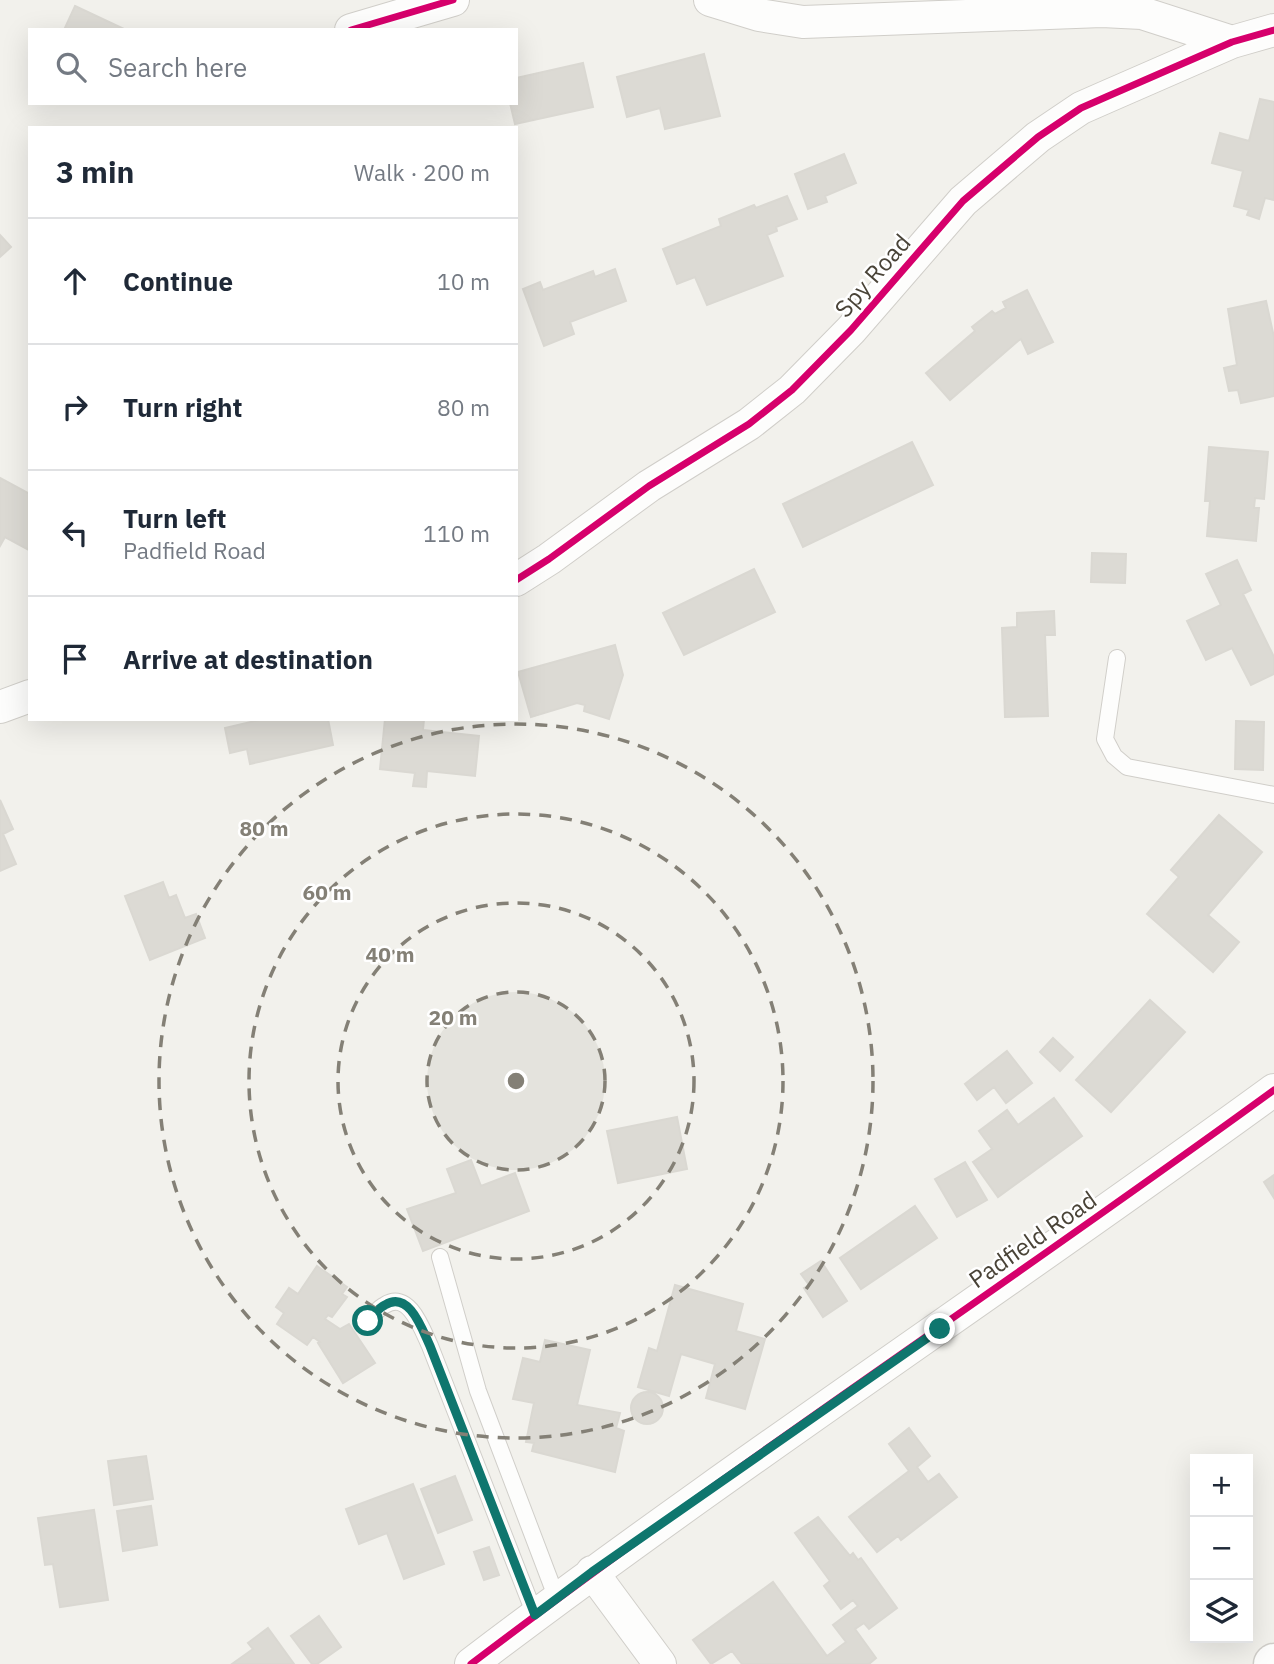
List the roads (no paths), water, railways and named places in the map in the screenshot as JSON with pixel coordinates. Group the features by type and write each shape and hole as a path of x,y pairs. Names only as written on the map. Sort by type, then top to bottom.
{"street":[{"path":"358,28 453,0"},
{"path":"710,0 760,15 803,22 1102,11 1142,13 1232,42"},
{"name":"Spy Road","path":"518,579 649,486 750,424 792,390 851,330 963,201 1038,137 1081,108 1232,42 1274,30"},
{"path":"0,708 28,697"},
{"name":"Padfield Road","path":"471,1664 592,1572 1100,1217 1274,1090"},
{"path":"592,1572 660,1664"}],"lane":[{"path":"1117,658 1105,739 1114,756 1127,767 1274,795"},
{"path":"440,1257 478,1391 546,1607"},
{"path":"368,1321 385,1304 397,1301 404,1304 415,1316 546,1607"}]}
